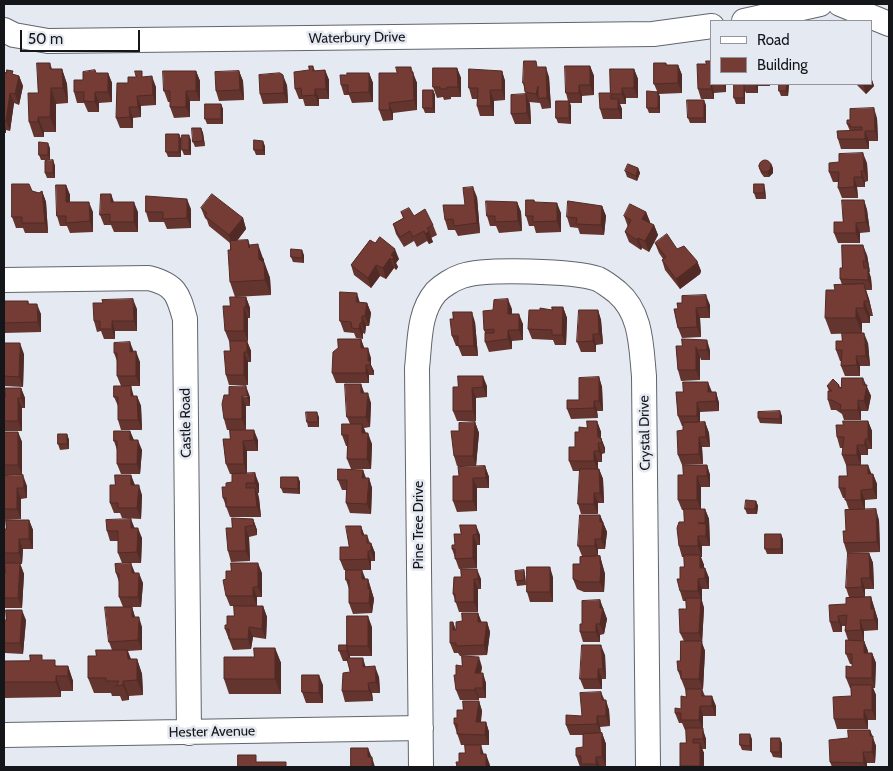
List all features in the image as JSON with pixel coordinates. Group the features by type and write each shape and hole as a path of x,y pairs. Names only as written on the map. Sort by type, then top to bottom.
{"street":[{"path":"748,20 820,4"},
{"path":"840,4 889,24"},
{"name":"Waterbury Drive","path":"4,30 14,35 48,41 141,41 653,34 710,26"},
{"name":"Crystal Drive","path":"440,289 462,276 510,272 570,274 599,280 618,292 632,310 640,333 644,376 648,767"},
{"name":"Castle Road","path":"4,280 149,278 166,282 179,296 185,320 189,733"},
{"name":"Pine Tree Drive","path":"421,767 418,368 422,317 440,289"},
{"name":"Hester Avenue","path":"4,735 420,728"}],"building":[{"path":"524,61 536,61 537,67 546,67 547,98 538,98 538,86 536,94 525,92 523,83"},
{"path":"706,61 710,61 711,89 698,89 697,64 706,64"},
{"path":"37,63 50,63 50,69 62,69 63,88 51,88 50,117 38,117 38,122 29,122 28,93 38,93"},
{"path":"654,63 678,65 678,83 654,84"},
{"path":"309,66 313,66 313,71 325,70 326,89 315,89 315,95 302,96 301,88 295,89 294,72 309,70"},
{"path":"565,66 590,66 590,85 579,85 579,93 566,93"},
{"path":"396,67 411,67 411,72 413,72 414,100 389,103 390,110 379,110 379,73 397,73"},
{"path":"433,68 457,68 458,87 440,89 440,87 433,87"},
{"path":"469,69 502,71 502,90 490,90 491,106 477,106 478,88 469,88"},
{"path":"610,69 634,69 634,88 622,88 622,94 611,94 611,99 618,99 618,109 600,109 599,93 610,93"},
{"path":"7,70 13,71 12,74 19,76 15,94 10,93 6,121 4,120 4,72 6,73"},
{"path":"95,70 96,73 108,73 108,92 95,92 95,102 84,101 84,92 74,92 74,80 83,80 83,72"},
{"path":"135,71 142,71 142,77 152,76 153,95 137,96 138,107 129,107 130,117 116,118 117,83 128,83 128,77 136,77"},
{"path":"163,71 196,71 196,91 186,91 186,107 170,107 170,91 164,91"},
{"path":"239,71 240,90 216,91 215,72"},
{"path":"280,73 283,75 284,93 260,94 259,75"},
{"path":"347,73 369,73 369,92 348,93 348,85 341,85 340,75 347,75"},
{"path":"734,85 744,85 744,98 734,98"},
{"path":"779,85 787,85 786,91 779,91"},
{"path":"423,90 433,90 433,108 423,108"},
{"path":"647,91 658,92 658,108 647,108"},
{"path":"526,94 527,113 511,114 511,95"},
{"path":"687,100 704,100 704,118 688,118"},
{"path":"556,101 569,101 569,118 556,118"},
{"path":"205,104 221,104 221,119 205,119"},
{"path":"874,108 875,131 865,131 865,139 838,139 837,131 862,130 862,127 850,127 850,124 847,124 847,120 850,120 850,109"},
{"path":"192,128 201,128 203,141 193,142"},
{"path":"166,134 179,134 179,152 166,152"},
{"path":"182,135 189,135 189,150 182,150"},
{"path":"254,140 263,141 263,150 254,150"},
{"path":"39,142 48,143 48,155 39,155"},
{"path":"863,153 864,171 861,171 862,177 854,177 854,187 838,188 839,172 829,172 829,163 839,162 839,154"},
{"path":"53,160 53,173 45,173 45,161"},
{"path":"767,160 770,161 770,171 763,172 760,171 759,164 760,161"},
{"path":"628,164 638,168 636,176 625,171"},
{"path":"12,184 29,184 32,191 39,193 42,191 45,223 22,223 22,217 12,217"},
{"path":"754,184 764,184 764,193 754,193"},
{"path":"56,185 66,185 66,202 89,202 90,221 66,223 66,216 57,216"},
{"path":"473,187 477,223 454,226 453,219 445,220 443,205 465,205 463,188"},
{"path":"101,194 111,194 111,202 134,202 134,222 110,222 110,214 100,215"},
{"path":"212,194 243,218 229,235 205,216 207,213 201,208"},
{"path":"146,196 187,199 187,218 163,219 163,212 146,212"},
{"path":"526,200 557,203 557,221 533,222 533,216 526,216"},
{"path":"842,200 864,200 866,222 856,223 856,233 834,233 834,222 843,222"},
{"path":"486,201 517,202 518,221 495,222 495,216 487,216"},
{"path":"568,201 602,206 601,225 576,224 577,218 567,217"},
{"path":"630,204 646,212 642,219 654,225 645,241 638,238 637,240 625,232 631,220 624,216"},
{"path":"409,208 414,216 425,209 433,225 427,228 429,231 425,234 424,231 413,237 410,231 400,237 393,224 404,218 401,212"},
{"path":"667,234 677,249 684,246 697,261 697,263 676,279 662,260 666,257 655,243"},
{"path":"380,237 395,249 391,255 394,257 392,260 390,258 383,268 376,265 368,278 351,265 370,240 375,243"},
{"path":"248,240 249,248 250,245 258,244 259,259 264,263 265,280 230,282 228,250 231,250 230,241"},
{"path":"842,245 863,245 866,261 863,261 864,268 868,268 868,280 840,279"},
{"path":"291,249 302,250 302,258 291,257"},
{"path":"864,284 868,301 864,301 864,308 856,308 856,318 825,318 826,290 835,290 834,285"},
{"path":"340,292 357,293 356,302 367,303 365,316 362,316 362,323 360,323 359,329 352,328 351,322 340,321"},
{"path":"706,295 707,307 696,308 697,327 678,328 674,309 678,309 677,303 682,303 682,296"},
{"path":"230,297 246,297 244,331 225,331 223,306 230,306"},
{"path":"133,299 134,321 112,321 112,329 100,329 100,321 94,321 93,303 103,303 102,300"},
{"path":"508,299 508,314 519,314 519,330 508,330 508,339 485,342 485,333 494,333 494,329 484,330 483,311 493,310 494,300"},
{"path":"4,301 28,301 28,304 37,304 38,322 4,323"},
{"path":"552,307 563,307 562,335 552,335 552,330 528,329 529,310 540,310 540,308 552,310"},
{"path":"579,310 598,310 599,334 593,334 593,341 577,342"},
{"path":"453,312 472,312 474,346 458,346 458,336 452,336 450,319 453,319"},
{"path":"842,333 864,333 866,356 856,356 857,365 841,366 842,350 836,350 836,341 842,341"},
{"path":"338,339 361,339 361,348 368,348 368,361 370,361 370,365 366,365 366,373 332,373 333,352 338,348"},
{"path":"682,339 707,340 707,350 697,350 696,347 696,370 678,370 676,346 682,346"},
{"path":"230,341 247,341 247,352 244,352 244,375 226,375 224,351 230,351"},
{"path":"130,342 130,352 136,351 136,376 117,376 117,353 114,353 114,343"},
{"path":"4,343 20,343 19,377 4,376"},
{"path":"458,376 483,376 483,387 472,388 473,411 453,411 453,387 458,387"},
{"path":"599,377 599,401 594,401 594,408 567,409 567,400 579,400 579,378"},
{"path":"842,378 863,378 863,385 867,385 864,401 858,400 858,410 840,410 841,405 828,400 828,391 832,391 827,386 833,379 839,385 838,387 841,388"},
{"path":"683,382 708,382 708,392 716,392 716,401 697,402 697,416 678,416 676,392 683,392"},
{"path":"345,384 361,384 361,393 368,393 366,417 347,417"},
{"path":"114,386 131,386 131,396 137,396 138,420 118,420 118,397 114,397"},
{"path":"246,386 247,396 242,396 242,419 224,419 222,404 224,395 229,395 229,387"},
{"path":"5,388 21,388 21,398 18,398 18,421 4,421"},
{"path":"780,411 780,419 758,418 758,412"},
{"path":"306,412 317,412 318,422 307,422"},
{"path":"587,421 597,421 598,437 601,438 602,443 598,443 599,451 594,451 594,461 569,461 569,447 575,447 575,432 579,432 579,427 587,428"},
{"path":"843,421 868,421 868,439 865,439 865,445 857,445 857,455 842,455 844,437 837,437 836,425 843,425"},
{"path":"475,422 473,456 454,456 451,431 459,431 459,423"},
{"path":"705,422 706,437 699,437 699,454 678,455 677,431 683,430 683,423"},
{"path":"342,424 362,424 362,433 368,433 367,459 347,459 348,435 342,435"},
{"path":"230,430 254,430 254,440 243,441 244,464 226,464 223,439 230,439"},
{"path":"114,431 130,431 130,440 138,440 137,464 117,464 117,441 114,441"},
{"path":"4,432 18,432 18,465 4,465"},
{"path":"58,434 67,434 67,444 58,444"},
{"path":"683,465 707,465 707,476 697,476 697,500 678,500 678,475 683,475"},
{"path":"847,465 868,465 868,474 873,474 873,489 861,490 861,500 845,500 845,488 839,488 839,476 847,476"},
{"path":"485,466 486,478 473,478 473,501 453,501 453,476 459,476 458,467"},
{"path":"338,469 363,470 362,478 369,478 367,504 346,503 347,480 338,480"},
{"path":"580,469 599,469 600,493 594,493 594,504 578,504"},
{"path":"255,473 255,483 246,483 246,488 255,488 257,507 226,507 226,498 223,498 222,487 226,487 226,483 232,482 232,474"},
{"path":"23,475 24,488 17,488 17,509 4,509 4,476"},
{"path":"115,475 131,475 131,485 139,485 137,508 118,508 118,503 110,503 110,485 115,485"},
{"path":"281,477 298,477 298,489 281,488"},
{"path":"746,500 756,501 755,509 745,509"},
{"path":"684,509 705,509 705,523 698,523 706,524 706,536 698,536 698,546 679,546 677,528 679,522 684,522"},
{"path":"876,509 877,542 844,543 843,531 846,531 845,510"},
{"path":"580,515 600,515 600,522 603,522 601,539 595,539 595,546 578,546"},
{"path":"232,518 253,519 254,525 245,527 246,551 228,551 226,528 232,528"},
{"path":"131,519 131,528 138,528 137,552 118,553 118,531 107,531 106,520"},
{"path":"6,520 29,520 29,539 19,539 19,553 4,553"},
{"path":"460,525 476,525 477,534 473,535 473,558 455,559 455,549 452,549 452,545 455,545 454,534 461,534"},
{"path":"346,526 361,526 362,535 367,535 367,543 371,543 368,559 340,560 340,547 349,547"},
{"path":"765,534 781,534 781,549 765,549"},
{"path":"848,553 869,553 870,578 861,578 862,587 846,588"},
{"path":"684,555 700,555 700,568 705,568 705,578 698,579 698,591 680,591 677,579 680,579 680,567 684,567"},
{"path":"600,556 600,582 580,582 573,579 573,564 580,564 580,557"},
{"path":"5,563 20,563 18,598 4,598"},
{"path":"131,563 132,573 139,573 138,597 119,597 119,574 116,573 115,564"},
{"path":"231,563 258,563 258,587 253,587 253,596 226,596 223,580 226,579 226,571 231,571"},
{"path":"527,567 550,567 550,592 527,592"},
{"path":"461,569 477,569 478,579 474,579 474,602 455,602 455,594 453,594 454,577 461,577"},
{"path":"346,570 362,570 362,579 368,579 368,589 370,589 369,603 349,603 349,580 346,580"},
{"path":"524,570 524,580 516,581 515,571"},
{"path":"871,597 871,609 874,609 874,620 860,620 861,630 845,631 847,615 838,616 839,622 830,622 829,605 846,604 846,598"},
{"path":"686,598 701,598 699,633 680,633 679,609 686,609"},
{"path":"600,600 600,608 603,608 600,624 596,624 596,632 580,632 582,601"},
{"path":"234,606 263,606 262,629 249,627 248,639 229,639 229,629 225,629 225,625 227,625 227,616 234,616"},
{"path":"105,607 132,607 132,617 139,617 138,640 109,642"},
{"path":"6,610 22,610 20,643 4,643"},
{"path":"462,613 478,613 478,622 487,622 484,645 456,646 456,643 450,643 450,622 453,622 453,630 456,630 456,622 462,621"},
{"path":"347,616 368,616 368,646 347,646"},
{"path":"846,640 864,641 864,653 872,653 872,678 846,678 846,666 852,667 852,654 846,654"},
{"path":"681,641 702,641 699,679 681,679 681,671 678,671 677,661 680,661"},
{"path":"339,645 347,645 347,651 339,651"},
{"path":"582,645 601,645 603,669 598,669 598,679 580,679"},
{"path":"254,648 275,648 275,679 224,679 224,657 254,657"},
{"path":"96,650 127,650 128,659 137,659 137,680 123,681 123,685 116,686 119,681 106,681 106,678 88,678 88,656 96,656"},
{"path":"30,655 42,655 42,660 55,660 55,666 68,666 68,676 56,676 56,682 4,682 4,661 30,661"},
{"path":"462,656 479,657 475,673 483,673 483,688 456,690 454,675 456,675 456,665 462,666"},
{"path":"347,658 363,658 363,667 375,666 376,682 368,683 369,691 342,691 343,673 350,672"},
{"path":"302,675 319,675 319,693 302,692"},
{"path":"851,685 872,685 872,710 864,710 864,719 834,719 833,697 851,696"},
{"path":"686,689 702,689 702,696 712,696 712,706 700,706 699,720 681,720 681,713 675,713 675,708 681,709 681,696 686,697"},
{"path":"601,692 602,700 606,700 606,716 597,716 597,724 566,725 566,715 582,716 580,693"},
{"path":"463,701 479,701 476,722 486,722 485,735 457,734 457,724 454,724 454,718 457,718 457,710 463,710"},
{"path":"686,728 703,728 703,739 693,739 693,743 700,743 700,766 680,766 680,743 686,743"},
{"path":"848,730 870,730 870,736 873,736 872,752 863,752 864,763 830,762 829,740 848,738"},
{"path":"602,733 602,757 596,757 596,764 581,764 581,756 576,756 576,748 583,747 583,734"},
{"path":"740,734 750,734 750,746 740,745"},
{"path":"771,738 780,738 780,752 771,752"},
{"path":"465,745 481,745 481,754 486,754 486,767 457,767 456,762 459,762 459,753 465,753"},
{"path":"351,748 368,748 368,757 372,757 372,767 351,767"},
{"path":"238,755 256,755 256,762 286,762 286,767 238,767"}]}
